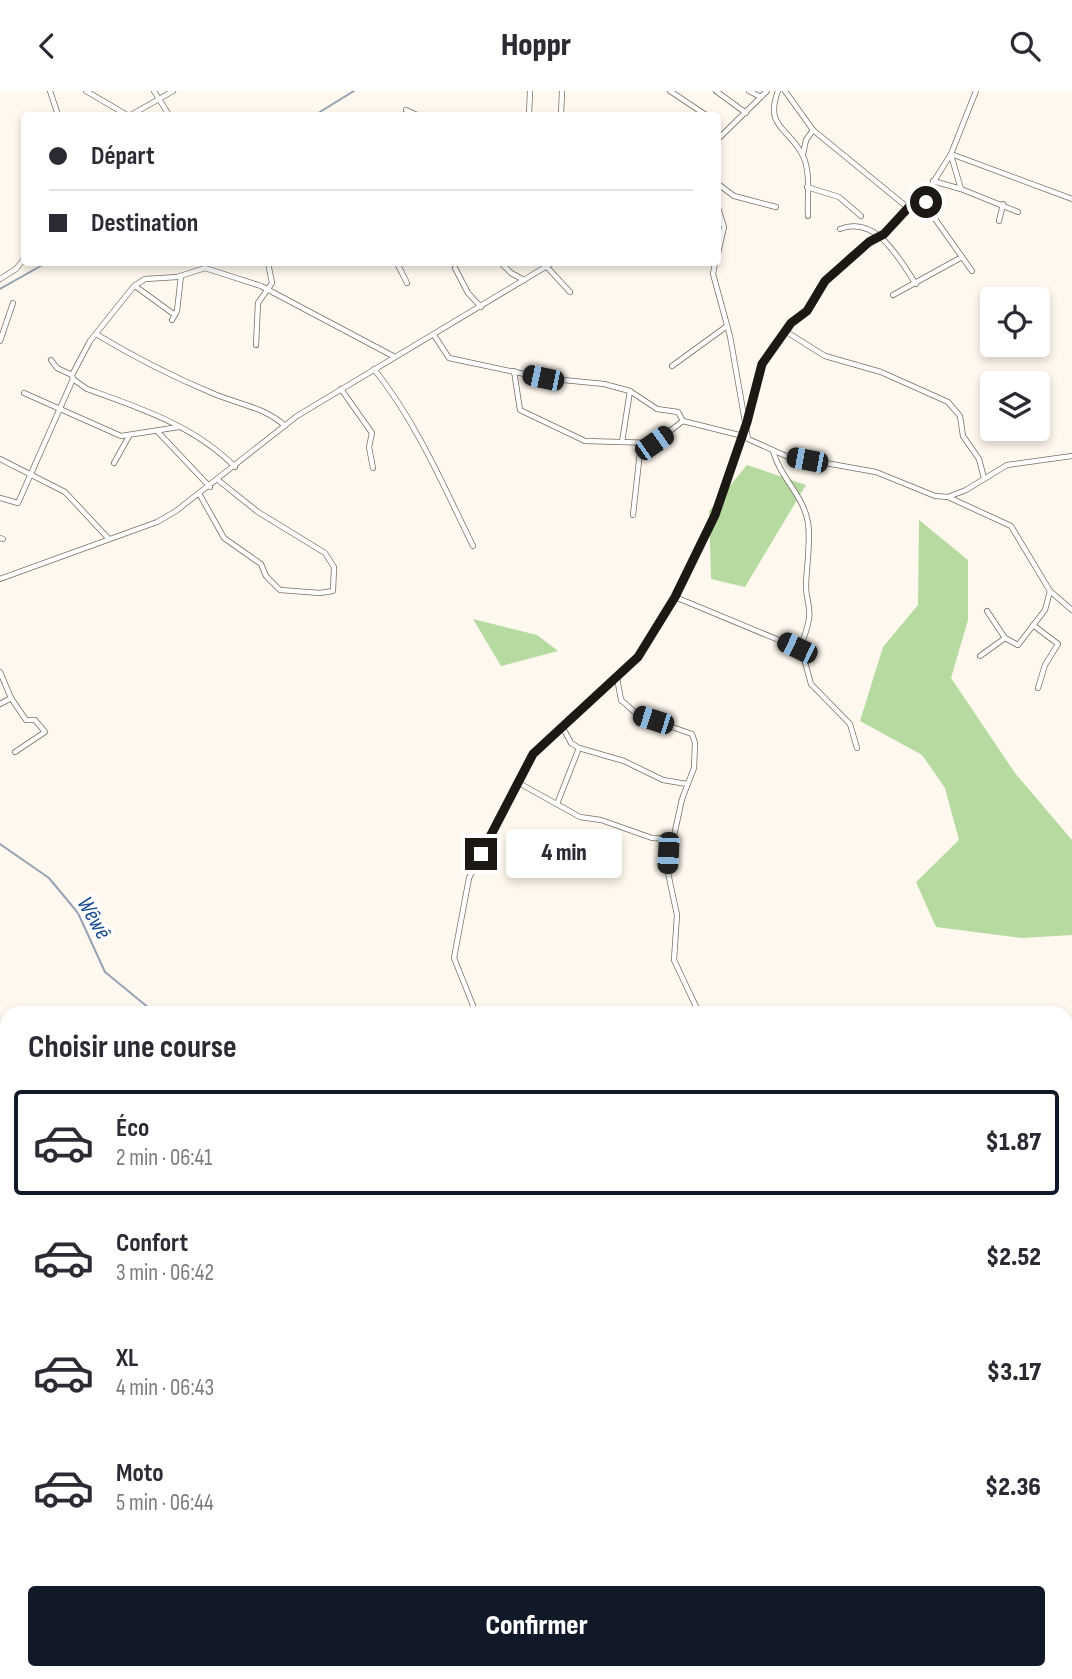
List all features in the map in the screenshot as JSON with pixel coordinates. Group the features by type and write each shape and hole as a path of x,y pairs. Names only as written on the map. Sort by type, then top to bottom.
{"street":[{"path":"50,91 57,112"},
{"path":"86,91 124,112"},
{"path":"154,91 167,112"},
{"path":"135,112 173,91"},
{"path":"529,112 530,91"},
{"path":"561,112 562,91"},
{"path":"670,91 702,112"},
{"path":"716,91 746,113"},
{"path":"749,91 761,97"},
{"path":"721,136 768,91"},
{"path":"778,91 772,107 773,116 803,154"},
{"path":"785,91 813,130 907,207"},
{"path":"926,202 933,181 951,154 976,91"},
{"path":"406,110 410,112"},
{"path":"721,128 725,132"},
{"path":"808,216 803,154 806,140 813,130"},
{"path":"951,154 961,188"},
{"path":"951,154 1072,199"},
{"path":"933,181 961,188 1018,212"},
{"path":"721,186 734,196 776,207"},
{"path":"807,186 817,192 828,192 839,197 861,216"},
{"path":"473,1006 454,958 469,878 517,782 533,754 638,657 675,597 715,515 747,422 762,364 785,331 807,311 825,281 869,242 882,236 907,207 929,189"},
{"path":"920,195 972,271"},
{"path":"999,221 1003,205"},
{"path":"721,219 721,237"},
{"path":"840,229 858,228 882,236 916,284"},
{"path":"893,295 962,257"},
{"path":"0,279 16,269 21,262"},
{"path":"256,345 258,303 264,287 272,283 269,266"},
{"path":"399,266 407,283"},
{"path":"504,266 511,274 524,280"},
{"path":"0,579 157,521 200,495 285,426 341,389 546,266 570,292"},
{"path":"714,266 713,274 727,326 747,422 748,439"},
{"path":"0,498 18,503 58,407 96,334 134,286 145,279 213,268 264,287 393,356"},
{"path":"455,268 468,293 481,307"},
{"path":"134,286 174,317 181,275"},
{"path":"0,341 13,303"},
{"path":"672,366 727,326"},
{"path":"785,331 825,356 881,372 948,402 960,416 963,436 979,459 984,478"},
{"path":"96,334 150,366 216,395 273,414 285,426"},
{"path":"434,335 449,358 514,371 604,383 630,391 657,409 678,412 683,421 741,436 786,456 876,472 935,496 948,497 1011,526 1050,591 1072,610"},
{"path":"51,361 87,389 179,426 213,445 235,467"},
{"path":"374,369 411,420 456,505 473,546"},
{"path":"514,371 520,410 585,441 654,443 683,421"},
{"path":"341,389 372,433 369,447 373,468"},
{"path":"622,442 630,391"},
{"path":"23,393 121,436 158,432 179,426"},
{"path":"158,432 210,487"},
{"path":"114,463 129,435"},
{"path":"633,515 641,443"},
{"path":"773,451 778,470 808,520 807,542 810,557 806,583 809,617 804,639 797,648"},
{"path":"948,497 966,490 1007,465 1072,456"},
{"path":"0,459 65,492 92,517 108,538"},
{"path":"200,495 224,538 261,564 275,587 320,593 333,591 334,567 325,553 258,512 218,480"},
{"path":"966,490 968,506"},
{"path":"987,611 1005,638 1018,645 1045,610 1050,591"},
{"path":"675,597 797,648 803,655 811,684 850,724 857,748"},
{"path":"1033,625 1058,644 1045,665 1038,688"},
{"path":"980,656 1005,638"},
{"path":"0,672 11,698 26,720 35,720 45,732 15,752"},
{"path":"617,678 621,699 638,715 692,734 696,760 672,839 667,868 677,915 674,960 696,1006"},
{"path":"0,704 11,698"},
{"path":"563,728 570,743 579,748 624,761 663,780 687,784"},
{"path":"556,804 579,748"},
{"path":"517,782 580,817 601,820 652,838 672,839"}],"green space":[{"path":"747,465 806,485 745,587 711,579 709,511"},
{"path":"919,520 968,560 968,620 951,678 1015,773 1072,840 1072,935 1021,938 936,927 916,882 959,840 945,788 922,755 860,721 883,647 918,605"},
{"path":"473,619 537,635 558,651 501,666"}],"waterway":[{"path":"320,112 354,91"},
{"path":"0,289 41,266"},
{"name":"Wêwê","path":"0,844 49,878 78,913 105,972 146,1006"}],"route":[{"path":"481,854 533,754 638,657 675,597 715,515 747,422 762,364 791,323 807,311 825,281 869,242 882,236 920,195 926,202"}]}
